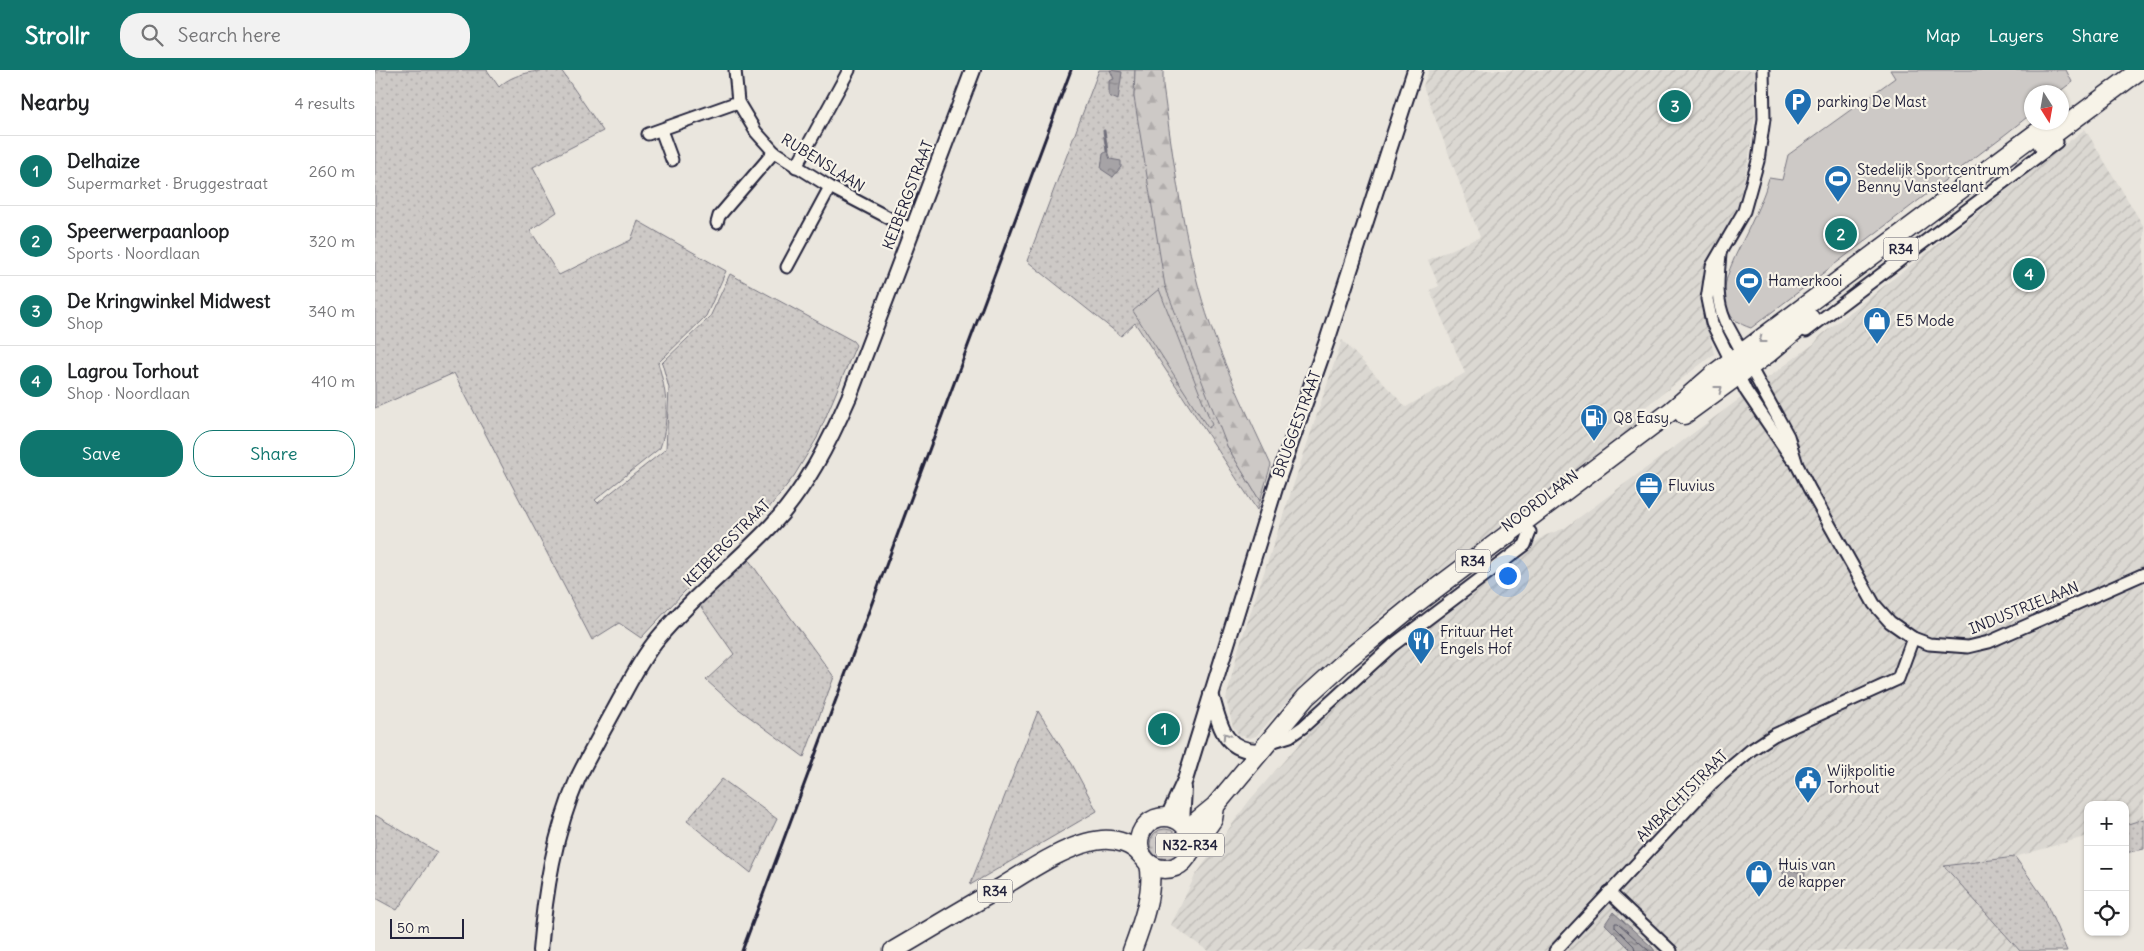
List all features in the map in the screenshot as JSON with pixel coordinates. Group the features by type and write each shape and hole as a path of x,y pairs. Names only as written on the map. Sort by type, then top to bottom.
{"main road":[{"name":"NOORDLAAN","path":"2069,116 2121,70"},
{"name":"NOORDLAAN","path":"2069,116 2140,70"},
{"name":"NOORDLAAN","path":"1267,746 1390,638 1530,532 1741,364 2041,130"},
{"name":"NOORDLAAN","path":"1179,823 1215,806 1306,698 1344,662 1398,617 1670,412 1699,387 1776,347 1806,321 2051,130"},
{"name":"NOORDLAAN","path":"1189,852 1213,819 1215,806"},
{"name":"N32-R34","path":"1154,819 1179,823 1191,840 1189,852 1183,862 1172,869 1164,870 1145,860 1139,842 1143,828 1154,819"},
{"name":"R34","path":"893,951 1069,849 1143,828"},
{"name":"R34","path":"1102,840 1127,844 1136,848 1145,860"},
{"path":"1142,925 1150,879 1145,860"},
{"path":"1132,951 1166,874 1172,869"}],"street":[{"name":"RUBENSLAAN","path":"735,70 738,102 756,132 774,152 894,223 912,230"},
{"path":"796,166 849,70"},
{"name":"KEIBERGSTRAAT","path":"540,951 544,909 553,857 570,800 591,753 637,668 658,638 700,593 772,525 814,469 832,436 849,397 973,70"},
{"name":"BRUGGESTRAAT","path":"1179,823 1185,780 1275,485 1328,338 1415,70"},
{"name":"INDUSTRIELAAN","path":"1763,70 1764,119 1759,161 1744,211 1721,254 1717,287 1719,304 1741,364 1788,436 1797,465 1874,604 1890,622 1913,638 1948,647 1968,647 1989,642 2144,574"},
{"path":"648,134 738,102"},
{"path":"661,130 672,160"},
{"path":"717,223 719,216 774,152"},
{"path":"787,267 831,187"},
{"name":"AMBACHTSTRAAT","path":"1555,951 1712,783 1751,750 1774,735 1898,678 1913,638"},
{"path":"1211,694 1223,732 1229,742 1240,748 1267,746"},
{"path":"1609,892 1671,951"}],"shaded area":[{"path":"1429,70 1754,70 1755,113 1749,158 1738,205 1717,245 1705,274 1701,298 1714,354 1640,411 1644,418 1377,619 1296,692 1256,736 1250,738 1239,735 1233,727 1226,699 1239,647 1342,340 1406,407 1465,373 1430,290 1439,286 1428,260 1480,237 1423,86"},
{"path":"2085,129 2144,227 2144,819 2129,824 2129,801 2084,801 2084,837 2015,857 1945,866 2020,951 1208,951 1171,925 1195,876 1249,801 1310,731 1371,669 1414,634 1544,536 1565,528 1815,343 1820,336"}],"green space":[{"path":"375,70 487,70 499,87 520,75 536,71 561,70 603,131 533,167 557,212 530,230 559,275 631,240 638,221 726,271 706,316 658,363 664,385 666,406 665,426 660,448 595,500 598,503 666,449 669,388 662,363 710,317 730,274 853,341 856,345 817,438 794,476 768,509 683,593 641,638 619,623 592,640 454,373 375,408"},
{"path":"1099,70 1135,70 1134,97 1227,446 1260,501 1257,510 1135,323 1121,336 1027,261"},
{"path":"1135,70 1163,70 1163,86 1173,158 1196,277 1219,349 1271,465 1260,501 1227,446 1165,286 1134,97"},
{"name":"Stedelijk Sportcentrum Benny Vansteelant","path":"1890,70 2066,70 2072,82 2068,85 2024,85 2024,120 1751,328 1736,320 1727,310 1724,297 1726,283 1736,254 1758,209 1769,178 1782,180 1788,155 1895,78"},
{"path":"1159,289 1212,425 1208,428 1133,311"},
{"path":"748,559 834,677 804,757 736,707 706,680 734,654 699,604"},
{"path":"1038,711 1072,764 1097,811 970,885"},
{"path":"722,779 777,819 751,873 687,821"},
{"path":"375,815 437,852 397,910 375,898"},
{"path":"2144,819 2144,849 2129,852 2129,824"},
{"path":"1165,829 1176,833 1180,844 1176,855 1165,859 1154,855 1150,844 1154,833"},
{"path":"2015,857 2044,898 2067,951 2020,951 1944,866"}],"water":[{"path":"1110,70 1122,72 1118,100 1109,96 1109,81 1114,79"},
{"path":"1107,151 1110,159 1121,161 1121,167 1113,177 1101,169 1103,154"},
{"path":"1785,862 1805,869 1805,875 1801,884 1795,885 1789,876 1783,874"},
{"path":"1613,912 1655,951 1632,951 1605,924"}],"waterway":[{"path":"1104,131 1107,151"}],"railway":[{"path":"742,951 1071,70"}],"place":[{"name":"De Kringwinkel Midwest","path":"1675,106"},
{"name":"parking De Mast","path":"1798,126"},
{"name":"Stedelijk Sportcentrum Benny Vansteelant","path":"1838,203"},
{"name":"Speerwerpaanloop","path":"1841,234"},
{"name":"Lagrou Torhout","path":"2029,274"},
{"name":"Hamerkooi","path":"1749,305"},
{"name":"E5 Mode","path":"1877,345"},
{"name":"Q8 Easy","path":"1594,442"},
{"name":"Fluvius","path":"1649,510"},
{"name":"Frituur Het Engels Hof","path":"1421,665"},
{"name":"Delhaize","path":"1164,729"},
{"name":"Wijkpolitie Torhout","path":"1808,804"},
{"name":"Huis van de kapper","path":"1759,898"}]}
